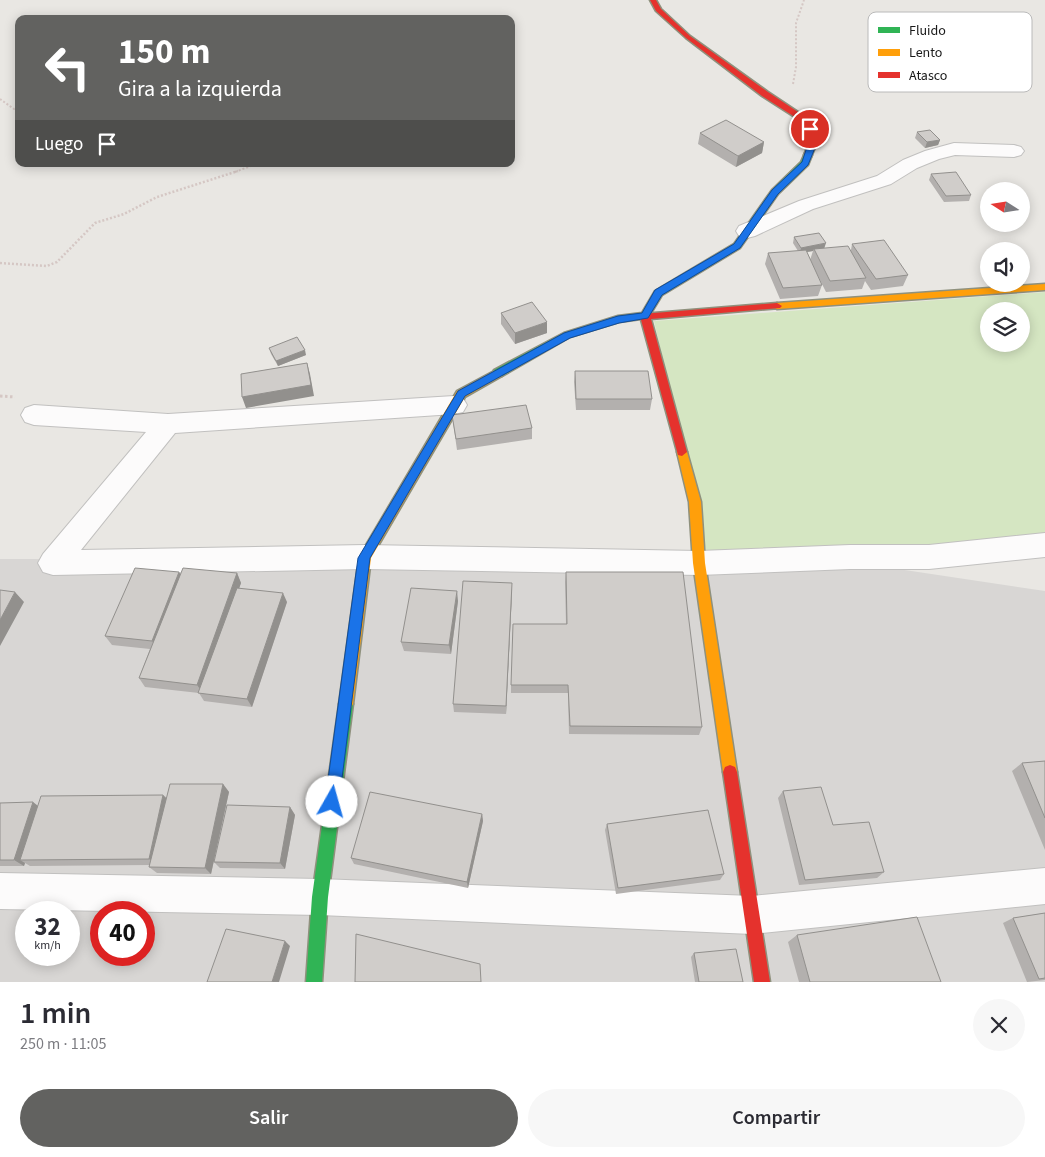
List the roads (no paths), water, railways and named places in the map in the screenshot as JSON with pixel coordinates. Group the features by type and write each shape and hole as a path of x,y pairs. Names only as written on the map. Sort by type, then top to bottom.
{"street":[{"path":"654,0 658,10 688,36 765,94 804,120 814,138 805,163 775,192 737,246 658,292 645,316 695,502 699,563 762,982"},
{"path":"747,231 806,205 884,180 910,164 932,155 954,149 1014,151"},
{"path":"314,982 320,897 364,558 461,394 567,335 618,319 1045,287"},
{"path":"34,415 168,424 454,405"},
{"path":"168,424 52,563 364,558 699,563 850,557 929,557 1045,545"},
{"path":"0,891 320,897 752,915 1045,886"}]}
